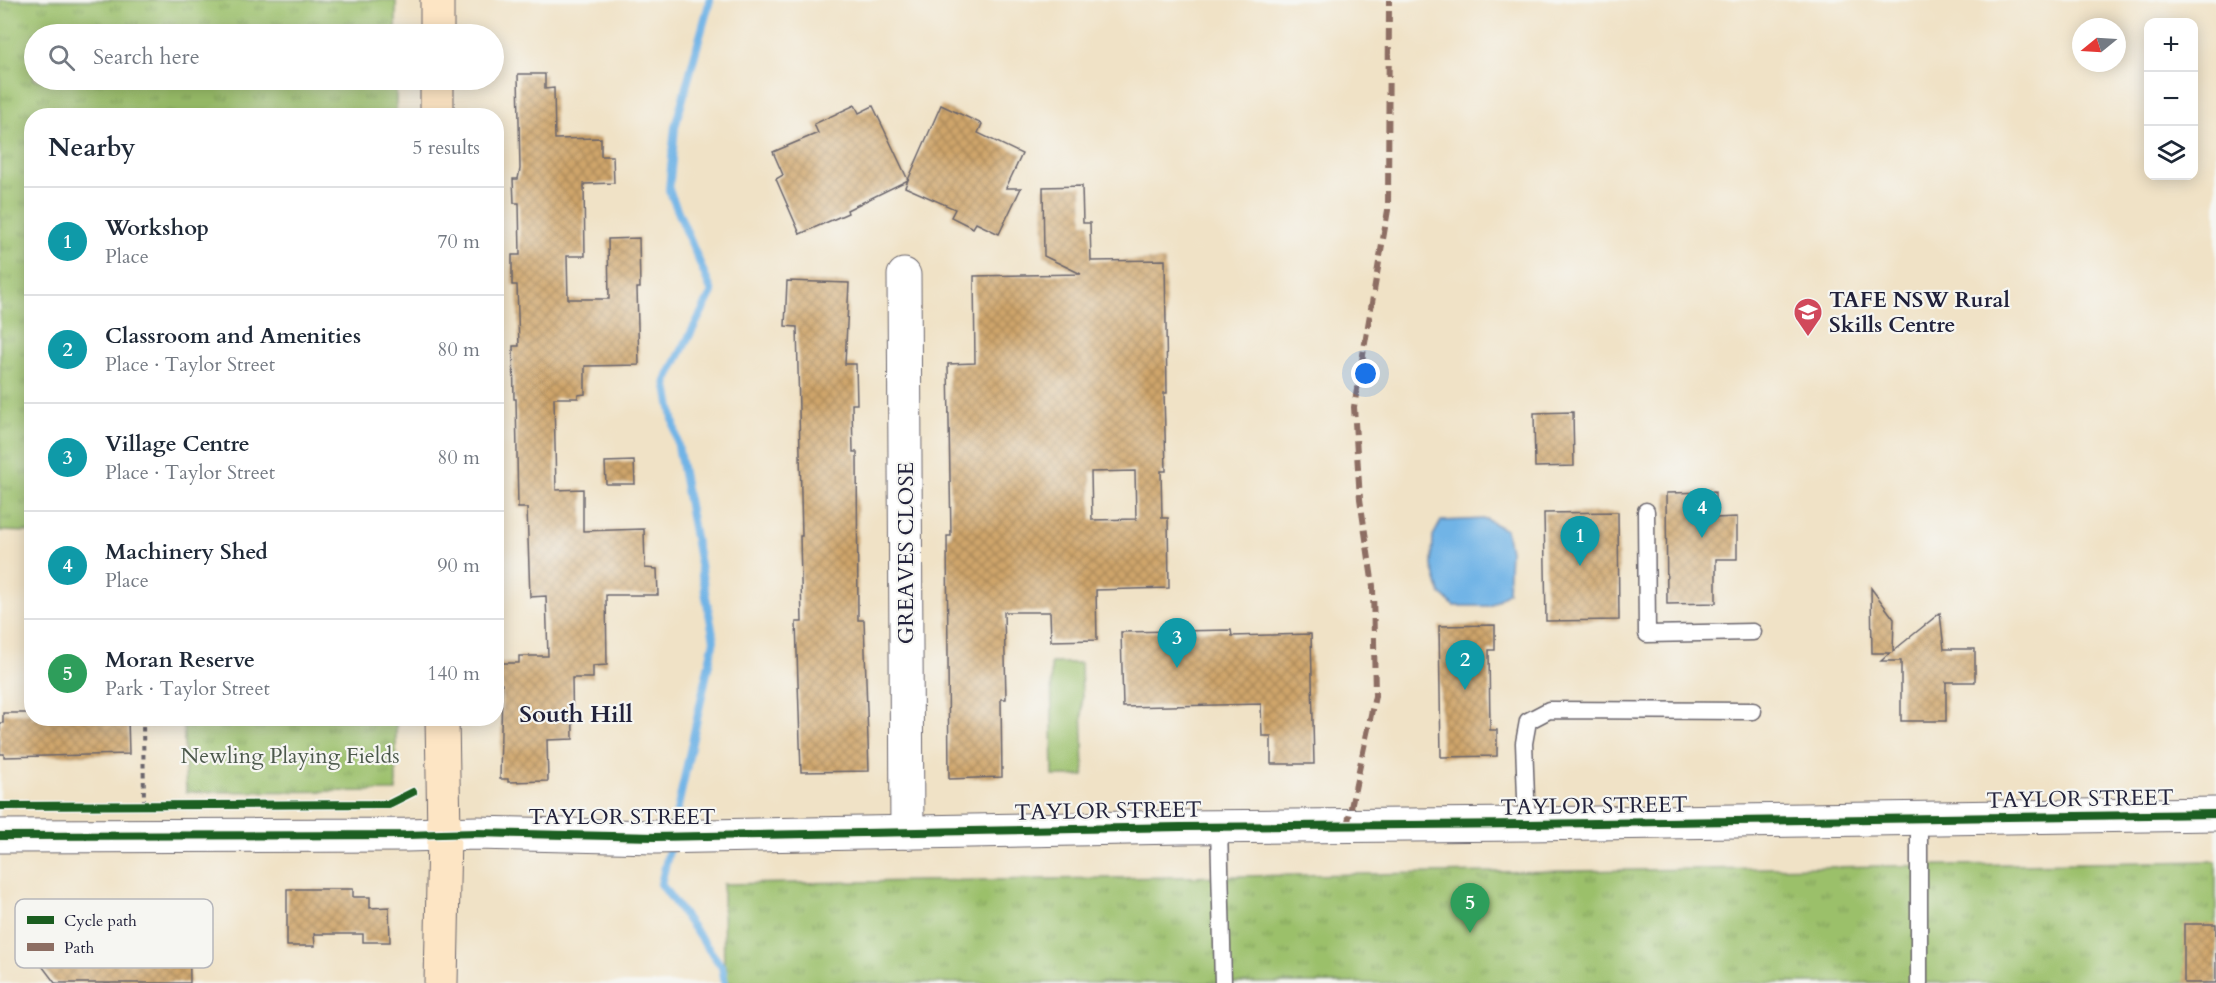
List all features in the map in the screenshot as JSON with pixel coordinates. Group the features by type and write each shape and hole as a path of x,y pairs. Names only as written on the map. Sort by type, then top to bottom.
{"street":[{"path":"437,0 437,24"},
{"path":"437,90 437,108"},
{"name":"GREAVES CLOSE","path":"904,275 907,832"},
{"path":"441,983 444,834 442,726"},
{"name":"TAYLOR STREET","path":"0,836 444,834 655,837 2216,814"}],"lane":[{"path":"1646,511 1647,634 1753,632"},
{"path":"1527,824 1524,743 1528,721 1549,710 1753,711"},
{"path":"1919,817 1919,983"},
{"path":"1219,827 1222,983"}],"path":[{"path":"143,726 144,805"},
{"path":"133,805 156,805"}],"green space":[{"path":"0,0 396,0 396,24 24,24 24,90 396,90 396,108 24,108 24,532 0,531"},
{"path":"1051,663 1081,663 1084,776 1053,776"},
{"name":"Newling Playing Fields","path":"183,726 396,726 396,791 186,792"},
{"path":"2216,861 2216,983 724,983 723,884"}],"water":[{"path":"1486,519 1506,530 1510,551 1508,592 1490,606 1454,606 1440,593 1432,566 1433,536 1441,521"}],"building":[{"path":"518,74 545,74 545,89 554,88 555,139 601,138 601,156 613,156 614,183 584,184 585,256 567,256 568,299 609,299 608,239 639,238 640,288 637,288 639,365 585,366 585,394 578,395 578,398 554,398 556,490 583,489 583,531 644,529 645,568 657,569 658,595 606,595 607,665 593,666 593,678 572,678 573,739 547,740 548,781 508,782 508,779 500,779 501,726 504,726 504,663 519,663 519,656 548,656 546,596 530,597 527,508 518,508 513,346 519,346 517,285 512,285 512,255 520,255 519,203 514,203 513,179 518,179 520,169"},
{"path":"855,105 859,113 873,106 908,180 847,210 848,213 800,234 776,179 783,175 773,152 818,133 814,124"},
{"path":"941,105 982,124 978,133 1022,154 1006,188 1021,188 999,234 976,223 973,228 951,217 955,209 905,187"},
{"path":"1082,186 1083,223 1090,223 1091,261 1165,260 1166,471 1161,471 1162,518 1168,518 1169,588 1096,590 1097,640 1051,641 1050,612 1004,612 1006,699 1001,699 1002,777 949,779 947,536 951,536 948,364 975,363 974,276 1081,274 1044,256 1043,187","holes":["1135,471 1136,519 1092,520 1091,472"]},
{"path":"787,281 849,283 845,364 856,364 857,404 852,404 853,452 857,452 858,620 864,620 869,771 801,772 796,622 802,622 797,327 785,326"},
{"path":"1573,412 1574,466 1535,467 1534,413"},
{"path":"634,461 635,484 606,484 605,462"},
{"path":"1715,492 1715,518 1737,517 1737,559 1716,559 1716,603 1667,604 1666,493"},
{"path":"1618,512 1619,620 1546,621 1544,513"},
{"path":"1871,588 1894,619 1893,651 1940,613 1944,649 1975,649 1975,682 1946,682 1946,721 1901,721 1901,661 1881,661 1890,653 1872,653"},
{"path":"1495,625 1495,650 1489,650 1490,730 1497,730 1497,756 1441,757 1439,626"},
{"path":"1231,630 1232,636 1311,634 1314,764 1271,764 1271,736 1262,736 1261,704 1123,707 1121,632"},
{"path":"3,713 24,713 24,726 128,726 129,754 4,757 4,754 0,754 0,723 3,723"},
{"path":"287,889 353,889 353,897 370,897 370,908 389,907 390,942 363,942 363,934 314,934 315,946 287,946"},
{"path":"2184,924 2216,924 2216,983 2184,983"},
{"path":"44,968 190,968 190,983 55,983"}],"waterway":[{"path":"673,830 714,640 666,381 712,292 669,190 675,127 710,0"},
{"path":"671,842 661,884 722,967 725,983"}],"marked path":[{"path":"1347,826 1375,696 1373,586 1360,499 1354,407 1388,210 1389,0"}],"cycle path":[{"path":"0,806 389,804 413,792"},
{"path":"0,836 477,833 655,837 1181,827 2216,814"}],"place":[{"name":"TAFE NSW Rural Skills Centre","path":"1808,338"},
{"name":"Machinery Shed","path":"1702,538"},
{"name":"Workshop","path":"1580,566"},
{"name":"Village Centre","path":"1177,668"},
{"name":"Classroom and Amenities","path":"1465,690"},
{"name":"Moran Reserve","path":"1470,933"}],"district":[{"name":"South Hill","path":"576,714"}]}
